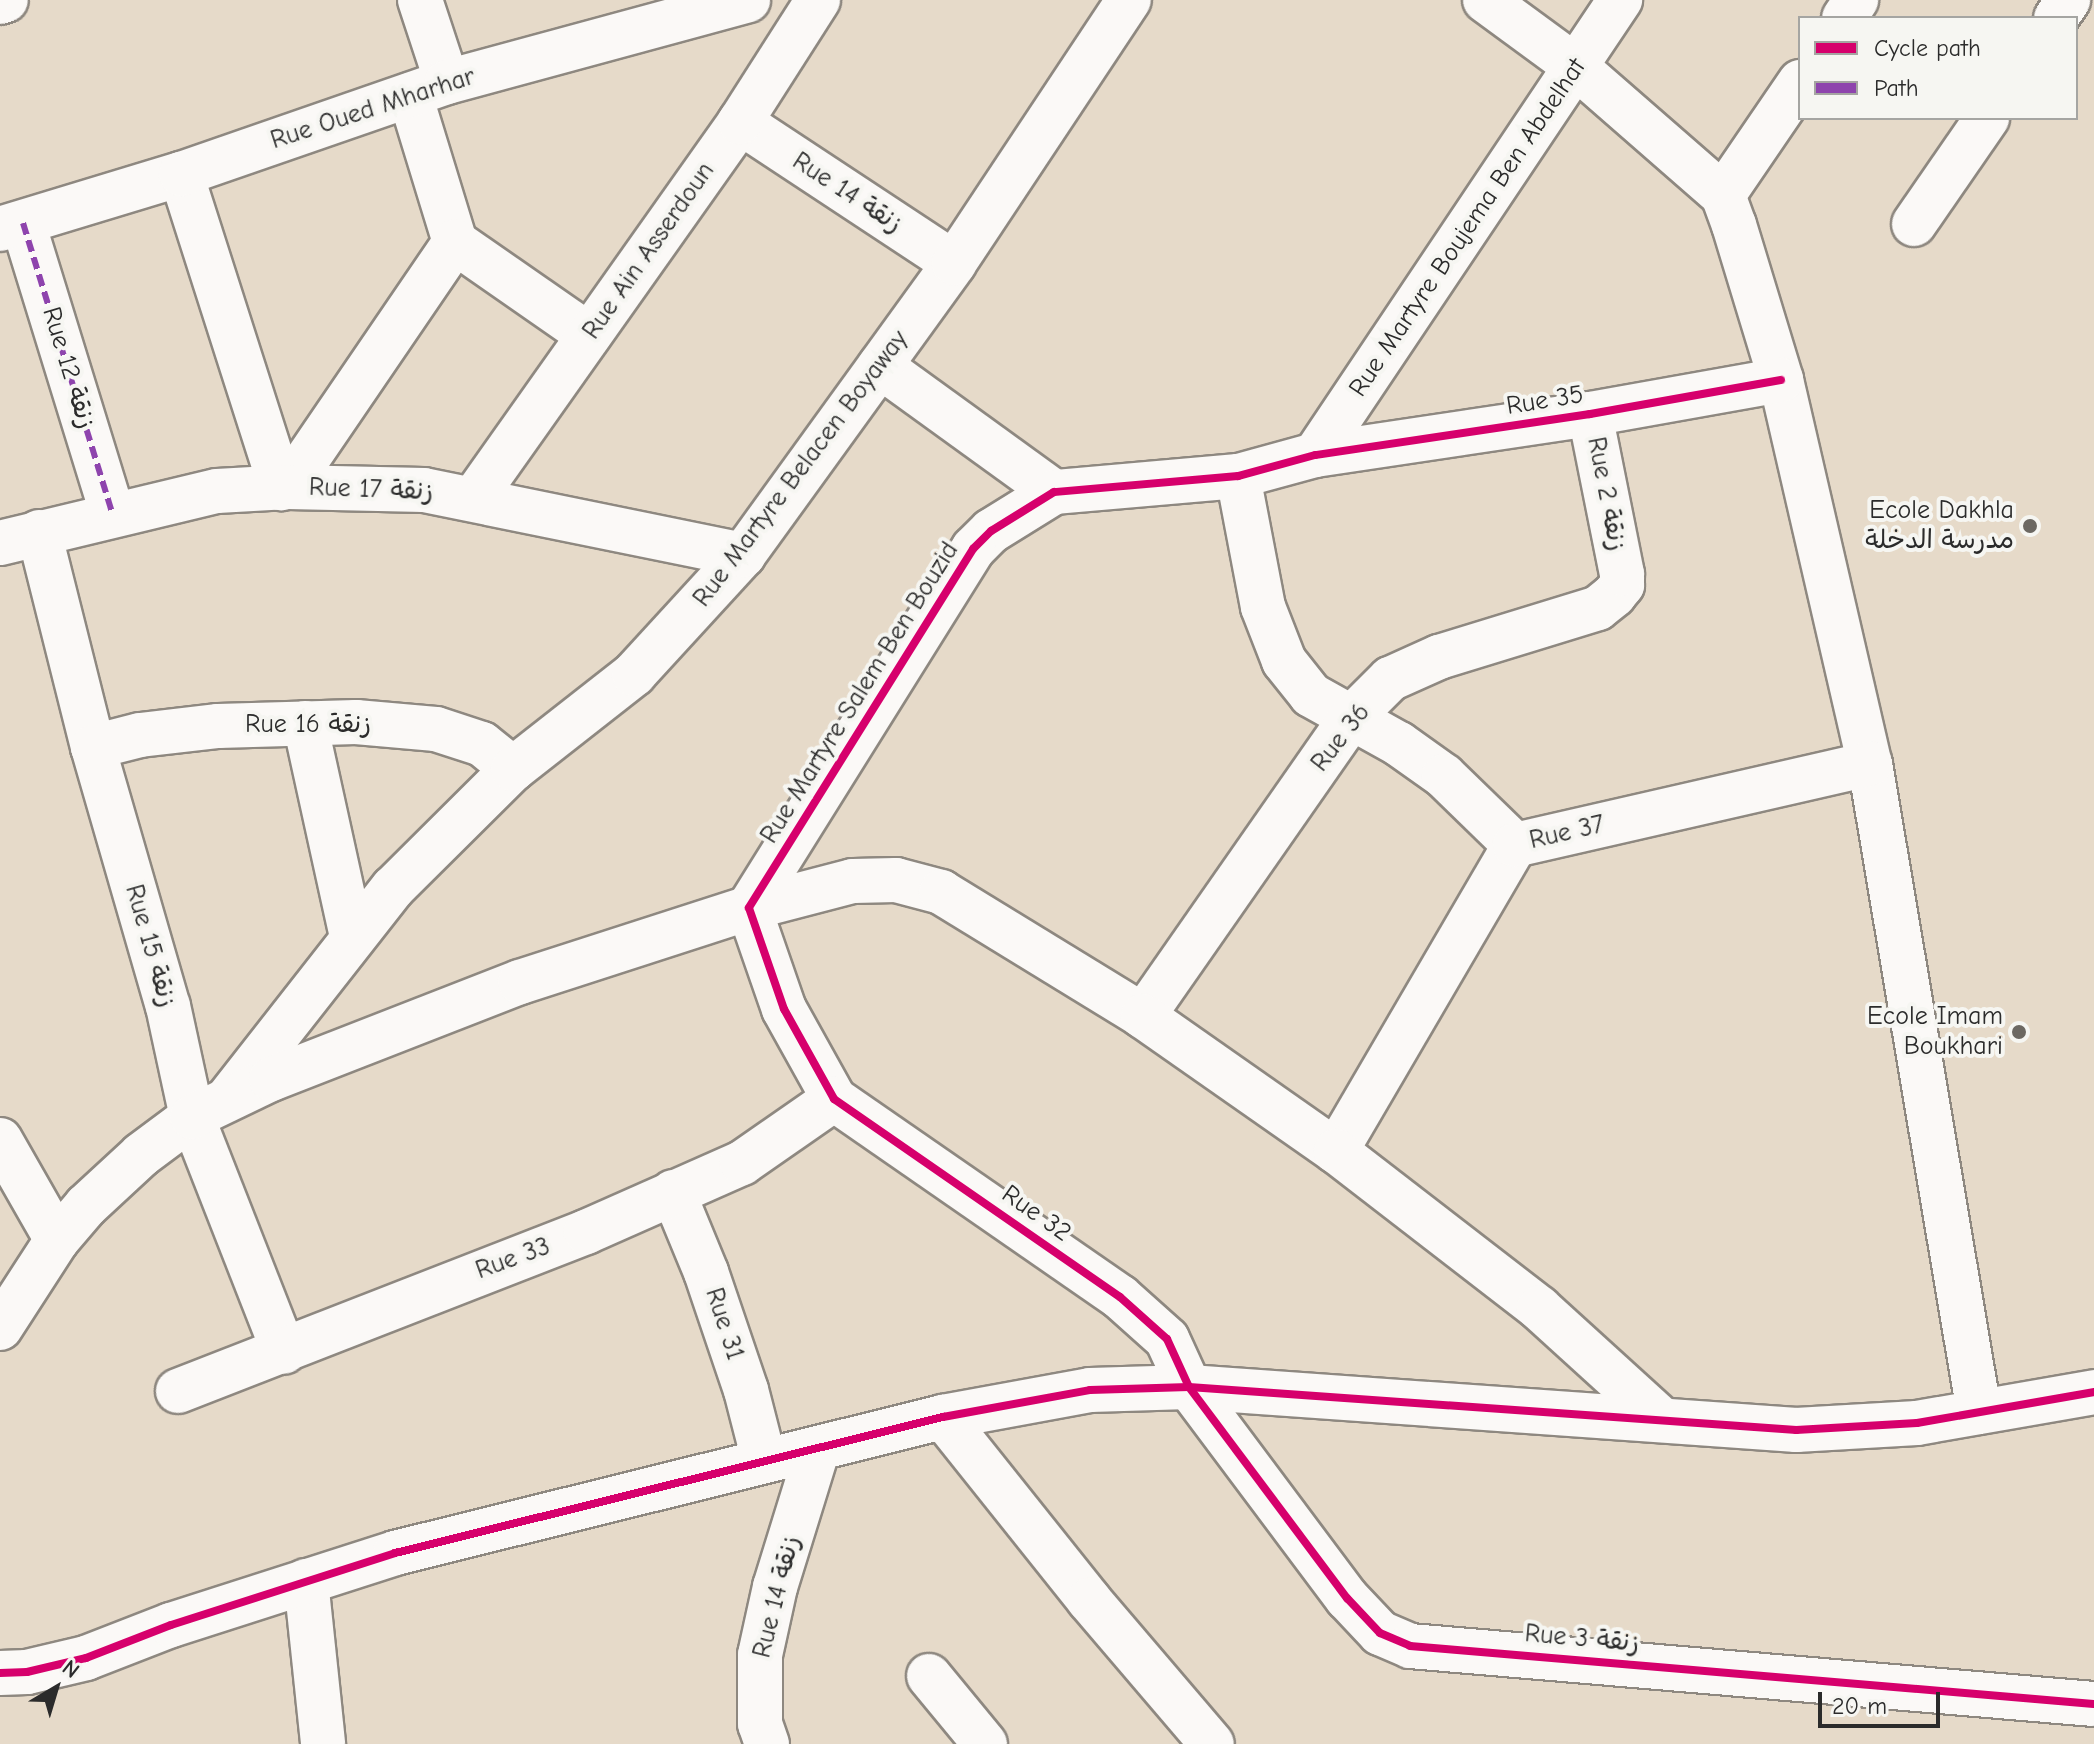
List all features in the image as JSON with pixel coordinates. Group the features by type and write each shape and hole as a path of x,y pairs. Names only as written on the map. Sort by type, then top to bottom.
{"street":[{"path":"0,2 6,0"},
{"path":"284,488 455,242 428,88 420,0"},
{"name":"Rue Oued Mharhar","path":"12,226 181,174 428,88 748,0"},
{"name":"Rue Ain Asserdoun","path":"474,498 740,122 818,0"},
{"name":"Rue Martyre Belacen Boyaway","path":"208,1110 352,937 446,832 513,769 634,674 743,555 954,263 1129,0"},
{"path":"1485,0 1575,66 1723,195 1781,380 1870,764 1979,1412"},
{"name":"Rue Martyre Boujema Ben Abdelhat","path":"1315,455 1620,0"},
{"path":"1723,195 1798,85"},
{"path":"1914,224 1986,120"},
{"name":"Rue 14 زنقة","path":"740,122 954,263"},
{"path":"181,174 284,488"},
{"name":"Rue 12 زنقة","path":"12,226 112,513"},
{"path":"455,242 589,335"},
{"path":"880,366 1054,492"},
{"name":"Rue 35","path":"1315,455 1590,414 1781,380"},
{"name":"Rue 2 زنقة","path":"1590,414 1622,574"},
{"name":"Rue Martyre Salem Ben Bouzid","path":"749,908 973,549 991,531 1054,492 1238,476 1315,455"},
{"path":"1238,476 1263,607 1284,661 1311,695 1399,744 1444,776 1515,845"},
{"name":"Rue 17 زنقة","path":"20,538 112,513 217,491 284,488 424,490 743,555"},
{"name":"Rue 15 زنقة","path":"20,538 93,747 168,1006 208,1110 284,1352"},
{"name":"Rue 36","path":"1143,1016 1350,719 1390,679 1426,663 1598,608 1622,585 1622,574"},
{"name":"Rue 16 زنقة","path":"93,747 140,735 218,726 356,722 436,729 482,744 513,769"},
{"path":"305,723 352,937"},
{"name":"Rue 37","path":"1336,1151 1515,845 1870,764"},
{"path":"0,1328 57,1240 86,1206 141,1155 208,1110 285,1074 520,982 749,908 853,881 896,880 941,892 1143,1016 1336,1151 1539,1308 1662,1420"},
{"path":"749,908 784,1009 834,1099"},
{"name":"Rue 33","path":"178,1391 284,1352 463,1277 586,1232 742,1163 834,1099"},
{"name":"Rue 32","path":"834,1099 1120,1297 1167,1339 1189,1387"},
{"path":"0,1140 57,1240"},
{"name":"Rue 31","path":"673,1192 711,1286 746,1390 764,1460"},
{"path":"0,1673 27,1672 86,1658 395,1553 764,1460 817,1451 943,1417 1090,1390 1189,1387 1796,1430 1917,1423 2094,1392"},
{"name":"Rue 3 زنقة","path":"1189,1387 1347,1598 1380,1633 1410,1646 2094,1704"},
{"path":"943,1417 1089,1600 1212,1744"},
{"name":"Rue 14 زنقة","path":"767,1744 760,1724 760,1655 775,1587 817,1451"},
{"path":"306,1581 323,1744"},
{"path":"929,1676 985,1744"}],"marked path":[{"path":"23,223 112,513"}],"cycle path":[{"path":"1781,380 1590,414 1315,455 1238,476 1054,492 991,531 973,549 749,908 784,1009 834,1099 1120,1297 1167,1339 1189,1387 1347,1598 1380,1633 1410,1646 2094,1704"},
{"path":"0,1673 27,1672 86,1658 171,1625 395,1553 943,1417 1090,1390 1189,1387 1796,1430 1917,1423 2094,1392"}],"place":[{"name":"Ecole Dakhla مدرسة الدخلة","path":"2030,526"},
{"name":"Ecole Imam Boukhari","path":"2019,1032"}]}
